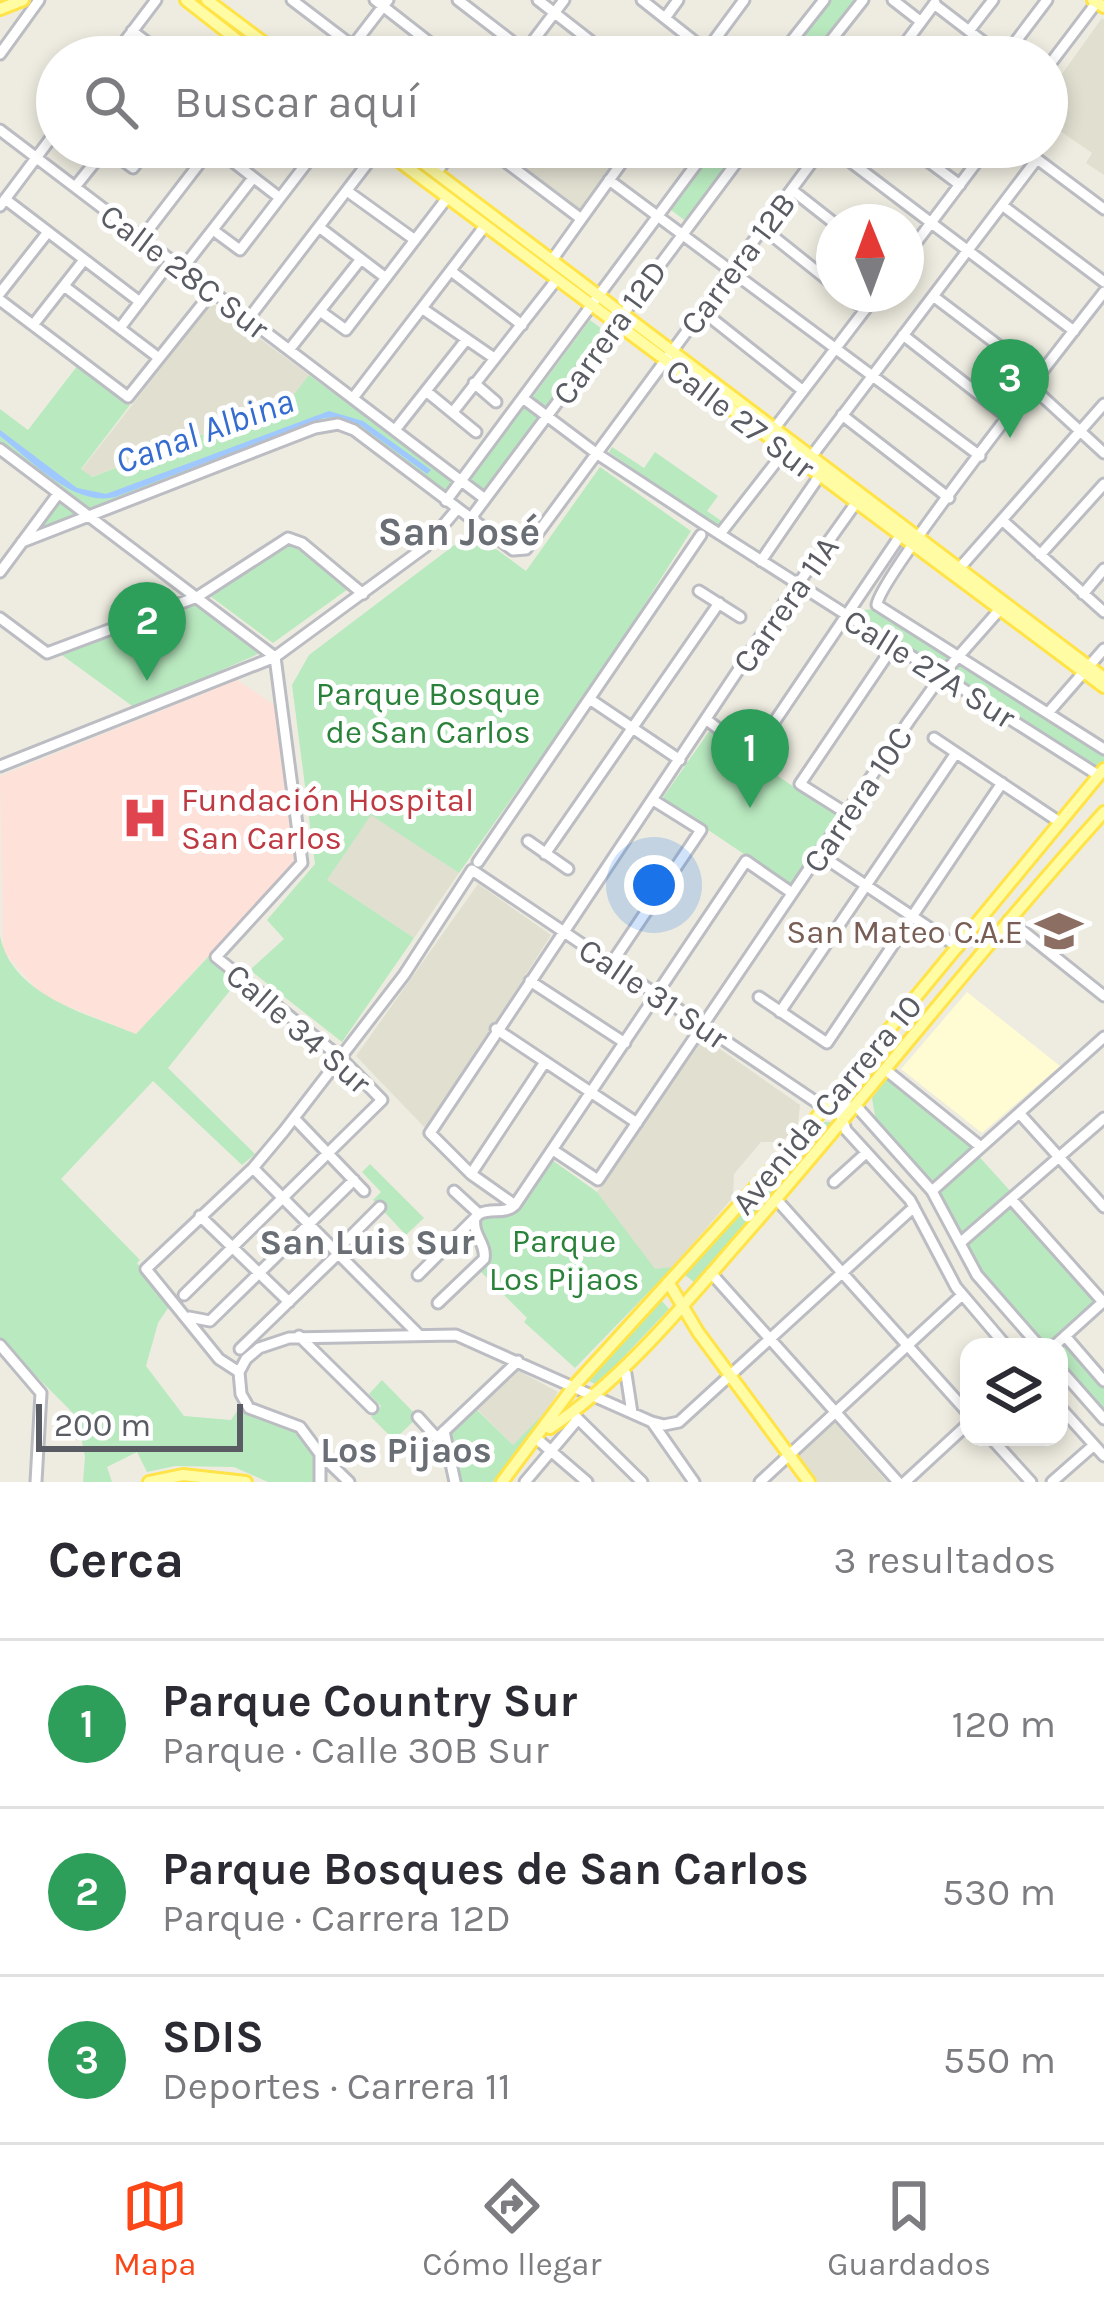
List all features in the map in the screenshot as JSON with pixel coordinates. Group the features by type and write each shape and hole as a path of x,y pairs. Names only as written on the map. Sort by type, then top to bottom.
{"main road":[{"path":"0,9 23,0"},
{"path":"186,0 233,36"},
{"path":"207,0 256,36"},
{"name":"Calle 27 Sur","path":"408,168 557,280 596,301"},
{"name":"Calle 27 Sur","path":"429,168 552,260 619,319 1104,687"},
{"name":"Calle 27 Sur","path":"669,356 774,429 788,446 811,457 822,472"},
{"name":"Calle 27 Sur","path":"858,500 900,536 915,542"},
{"name":"Calle 27 Sur","path":"1086,669 1104,678"},
{"name":"Avenida Carrera 10","path":"514,1480 574,1386 832,1108 841,1088 1101,772"},
{"name":"Avenida Carrera 10","path":"540,1436 575,1416 711,1274 1104,812"},
{"path":"670,1285 809,1482"},
{"path":"149,1482 183,1474 246,1482"}],"street":[{"path":"0,54 39,0"},
{"path":"128,36 156,0"},
{"path":"292,0 339,36"},
{"path":"458,0 503,36"},
{"path":"538,0 584,36"},
{"path":"539,36 564,0"},
{"path":"642,0 685,36"},
{"path":"665,18 678,0"},
{"path":"720,36 744,0"},
{"path":"796,36 824,0"},
{"path":"835,36 863,0"},
{"path":"893,0 920,21"},
{"path":"969,31 993,0"},
{"path":"1020,36 1047,0"},
{"path":"359,36 382,2 423,36"},
{"path":"911,36 936,2 976,36"},
{"path":"1068,41 1098,3"},
{"path":"132,31 139,36"},
{"name":"Calle 28C Sur","path":"0,130 36,158"},
{"path":"36,158 2,203 140,302"},
{"name":"Calle 28C Sur","path":"49,168 485,499"},
{"path":"75,188 90,168"},
{"path":"142,238 197,168"},
{"path":"240,168 280,198"},
{"path":"213,230 239,250 303,168"},
{"path":"248,318 363,168"},
{"path":"436,173 440,168"},
{"path":"515,168 580,218"},
{"path":"552,260 618,168"},
{"name":"Carrera 12D","path":"446,501 693,168"},
{"name":"Carrera 12D","path":"471,518 732,168"},
{"name":"Carrera 12B","path":"471,518 521,551 810,168"},
{"path":"856,168 1075,331"},
{"path":"938,168 960,185"},
{"path":"924,232 971,168"},
{"path":"811,457 1030,168"},
{"path":"1049,168 1104,209"},
{"path":"182,269 253,178"},
{"path":"609,181 980,456"},
{"path":"346,190 415,240"},
{"path":"792,190 816,209"},
{"path":"320,311 346,330 447,198"},
{"path":"1002,205 1104,282"},
{"path":"319,227 386,278"},
{"path":"352,398 484,227"},
{"path":"764,229 816,271"},
{"path":"48,232 0,297 128,397 212,292"},
{"path":"289,350 361,259"},
{"path":"34,325 84,260"},
{"path":"120,328 171,261"},
{"path":"451,271 522,325"},
{"path":"453,412 557,280"},
{"path":"64,286 159,358"},
{"path":"847,615 877,605 878,594 915,542 1104,292"},
{"path":"933,296 1040,377"},
{"path":"423,309 494,358"},
{"path":"700,310 802,390"},
{"path":"774,429 863,312"},
{"path":"903,335 1009,418"},
{"path":"394,430 466,340"},
{"path":"474,383 496,402"},
{"path":"1032,388 1104,454"},
{"path":"425,391 476,432"},
{"name":"Calle 27A Sur","path":"524,399 596,453 796,584 1101,772"},
{"path":"956,572 1104,404"},
{"path":"842,415 949,498"},
{"path":"22,542 320,426 338,424 355,430 471,518"},
{"path":"720,534 788,446"},
{"path":"0,449 274,657"},
{"path":"761,561 822,472"},
{"path":"1040,555 1104,484"},
{"path":"0,572 4,556 22,542 58,494"},
{"name":"Carrera 11A","path":"467,1177 430,1133 796,584 858,500"},
{"path":"0,766 274,657 425,547 457,509"},
{"path":"1002,520 1104,612"},
{"path":"239,1372 219,1359 146,1269 253,1168 404,975 701,535"},
{"path":"707,720 752,754 900,536"},
{"path":"0,618 46,653 197,597 289,538 302,543 363,594"},
{"path":"1083,594 1104,569"},
{"path":"700,590 740,617"},
{"path":"545,854 719,603"},
{"name":"Calle 27A Sur","path":"877,605 1104,749"},
{"name":"Carrera 10C","path":"553,1150 598,1180 943,675 1003,607"},
{"path":"846,813 800,784 894,645"},
{"path":"1048,713 1104,649"},
{"name":"Calle 34 Sur","path":"274,657 302,863 216,957 341,1058 382,1100 328,1153"},
{"path":"591,700 680,760"},
{"path":"934,738 1058,821"},
{"path":"780,1012 956,753"},
{"path":"759,998 826,1043 1002,783"},
{"path":"610,964 701,830 653,800"},
{"path":"528,842 568,869"},
{"path":"819,854 958,947"},
{"path":"418,1276 477,1216 488,1209 509,1210 515,1205 746,861 792,893"},
{"name":"Calle 31 Sur","path":"475,866 610,964 832,1108"},
{"path":"1010,920 1104,996"},
{"path":"530,981 625,1043"},
{"path":"496,1029 637,1124"},
{"path":"932,1190 1104,1037"},
{"path":"477,1216 452,1192 544,1062"},
{"path":"887,1070 981,1147"},
{"path":"832,1108 856,1107 932,1190 983,1283 1032,1338"},
{"path":"832,1108 914,1207 962,1295 999,1338"},
{"path":"1020,1114 1104,1207"},
{"path":"295,1118 364,1191"},
{"path":"960,1244 1104,1118"},
{"path":"184,1295 328,1153"},
{"path":"834,1182 866,1153"},
{"path":"253,1168 418,1334"},
{"path":"467,1177 515,1205"},
{"path":"189,1317 208,1322 354,1180"},
{"path":"776,1199 960,1404"},
{"path":"1012,1201 1103,1301 1063,1338"},
{"path":"240,1348 380,1207"},
{"path":"350,1482 294,1423 255,1412 245,1404 239,1372 259,1348 298,1336 456,1335 652,1422 670,1425 679,1422 914,1207"},
{"path":"200,1216 289,1302"},
{"path":"438,1303 482,1263 485,1251 474,1231 477,1216"},
{"path":"711,1274 902,1482 960,1431"},
{"path":"760,1482 962,1295"},
{"path":"298,1336 372,1408"},
{"path":"1065,1336 1104,1381"},
{"path":"0,1345 39,1388 42,1422 36,1482"},
{"path":"441,1434 518,1360"},
{"path":"626,1374 632,1413"},
{"path":"1068,1378 1104,1419"},
{"path":"514,1480 552,1449 575,1416 642,1482"},
{"path":"1068,1416 1104,1456"},
{"path":"418,1417 441,1434 455,1482"},
{"path":"652,1422 694,1482"},
{"path":"540,1436 587,1482"},
{"path":"1052,1482 1094,1445"},
{"path":"998,1446 1031,1482"},
{"path":"320,1454 320,1482"}],"shaded area":[{"path":"1102,18 1104,175 1086,163 1092,153 1068,136 1068,66"},
{"path":"523,168 613,168 580,211"},
{"path":"212,303 309,375 290,401 91,477 81,470"},
{"name":"Fundación Hospital San Carlos","path":"237,680 274,705 297,860 136,1034 43,996 3,951 0,776"},
{"path":"371,814 459,873 414,938 327,880"},
{"path":"478,884 551,935 427,1130 356,1056"},
{"path":"967,992 1060,1066 982,1133 901,1069"},
{"path":"700,1035 800,1105 798,1124 782,1142 761,1142 734,1174 733,1197 673,1267 655,1270 597,1192"},
{"path":"515,1369 558,1392 513,1445 476,1408"},
{"path":"833,1421 887,1482 818,1482 796,1454"}],"green space":[{"path":"826,0 860,0 832,36 799,36"},
{"path":"698,168 729,168 687,222 667,207"},
{"path":"590,320 606,332 548,410 532,398"},
{"path":"78,365 130,405 81,469 92,477 289,401 309,375 454,481 445,494 343,422 31,536 62,494 0,446 0,409 28,430"},
{"path":"524,407 541,420 486,492 469,480"},
{"path":"612,447 644,468 655,452 718,496 707,511 723,522 718,528 609,452"},
{"name":"Parque Bosque de San Carlos","path":"600,467 691,531 608,662 459,873 371,815 327,880 414,938 342,1042 250,970 284,939 267,920 315,864 292,685 309,655 457,543 481,538 526,571"},
{"path":"292,542 348,589 273,643 210,596"},
{"path":"196,604 249,637 258,654 135,708 59,653"},
{"path":"877,609 953,659 942,671 854,616"},
{"path":"960,664 1104,756 1104,761 1097,768 949,675"},
{"path":"710,730 837,816 790,885 662,799"},
{"path":"0,936 7,957 36,988 75,1010 136,1034 209,956 236,983 168,1068 255,1154 242,1165 153,1081 61,1179 140,1260 137,1263 172,1302 158,1323 146,1366 184,1416 231,1420 239,1408 295,1431 314,1448 315,1482 268,1482 234,1467 175,1466 147,1472 137,1452 107,1467 112,1482 83,1482 85,1457 77,1417 0,1340"},
{"path":"887,1078 975,1146 973,1150 1014,1195 1009,1199 1099,1300 1061,1335 1064,1338 1039,1338 979,1270 933,1184 876,1122 872,1098"},
{"path":"824,1122 831,1122 832,1127 695,1283 685,1275"},
{"name":"Parque Los Pijaos","path":"552,1160 597,1192 655,1269 673,1267 575,1368 524,1322 527,1318 479,1270 486,1263 478,1229 481,1217 514,1214"},
{"path":"370,1164 424,1218 406,1235 373,1200 381,1192 362,1172"},
{"path":"661,1300 669,1309 597,1385 587,1380"},
{"path":"1068,1343 1104,1383 1104,1412 1068,1370"},
{"path":"382,1380 418,1417 394,1440 371,1417 381,1406 369,1394"},
{"path":"475,1408 513,1445 547,1410 493,1482 458,1482 449,1435"}],"water":[{"path":"329,411 363,421 431,470 427,474 360,425 338,417 324,418 115,497 99,498 53,479 0,436 0,430 77,488 106,494"}],"place":[{"name":"SDIS","path":"1010,438"},
{"name":"Parque Bosques de San Carlos","path":"147,681"},
{"name":"Parque Country Sur","path":"750,808"},
{"name":"Fundación Hospital San Carlos","path":"145,818"},
{"name":"San Mateo C.A.E","path":"1059,931"}],"district":[{"name":"San José","path":"459,531"},
{"name":"San Luis Sur","path":"367,1241"},
{"name":"Los Pijaos","path":"406,1449"}],"water label":[{"name":"Canal Albina","path":"204,430"}]}
